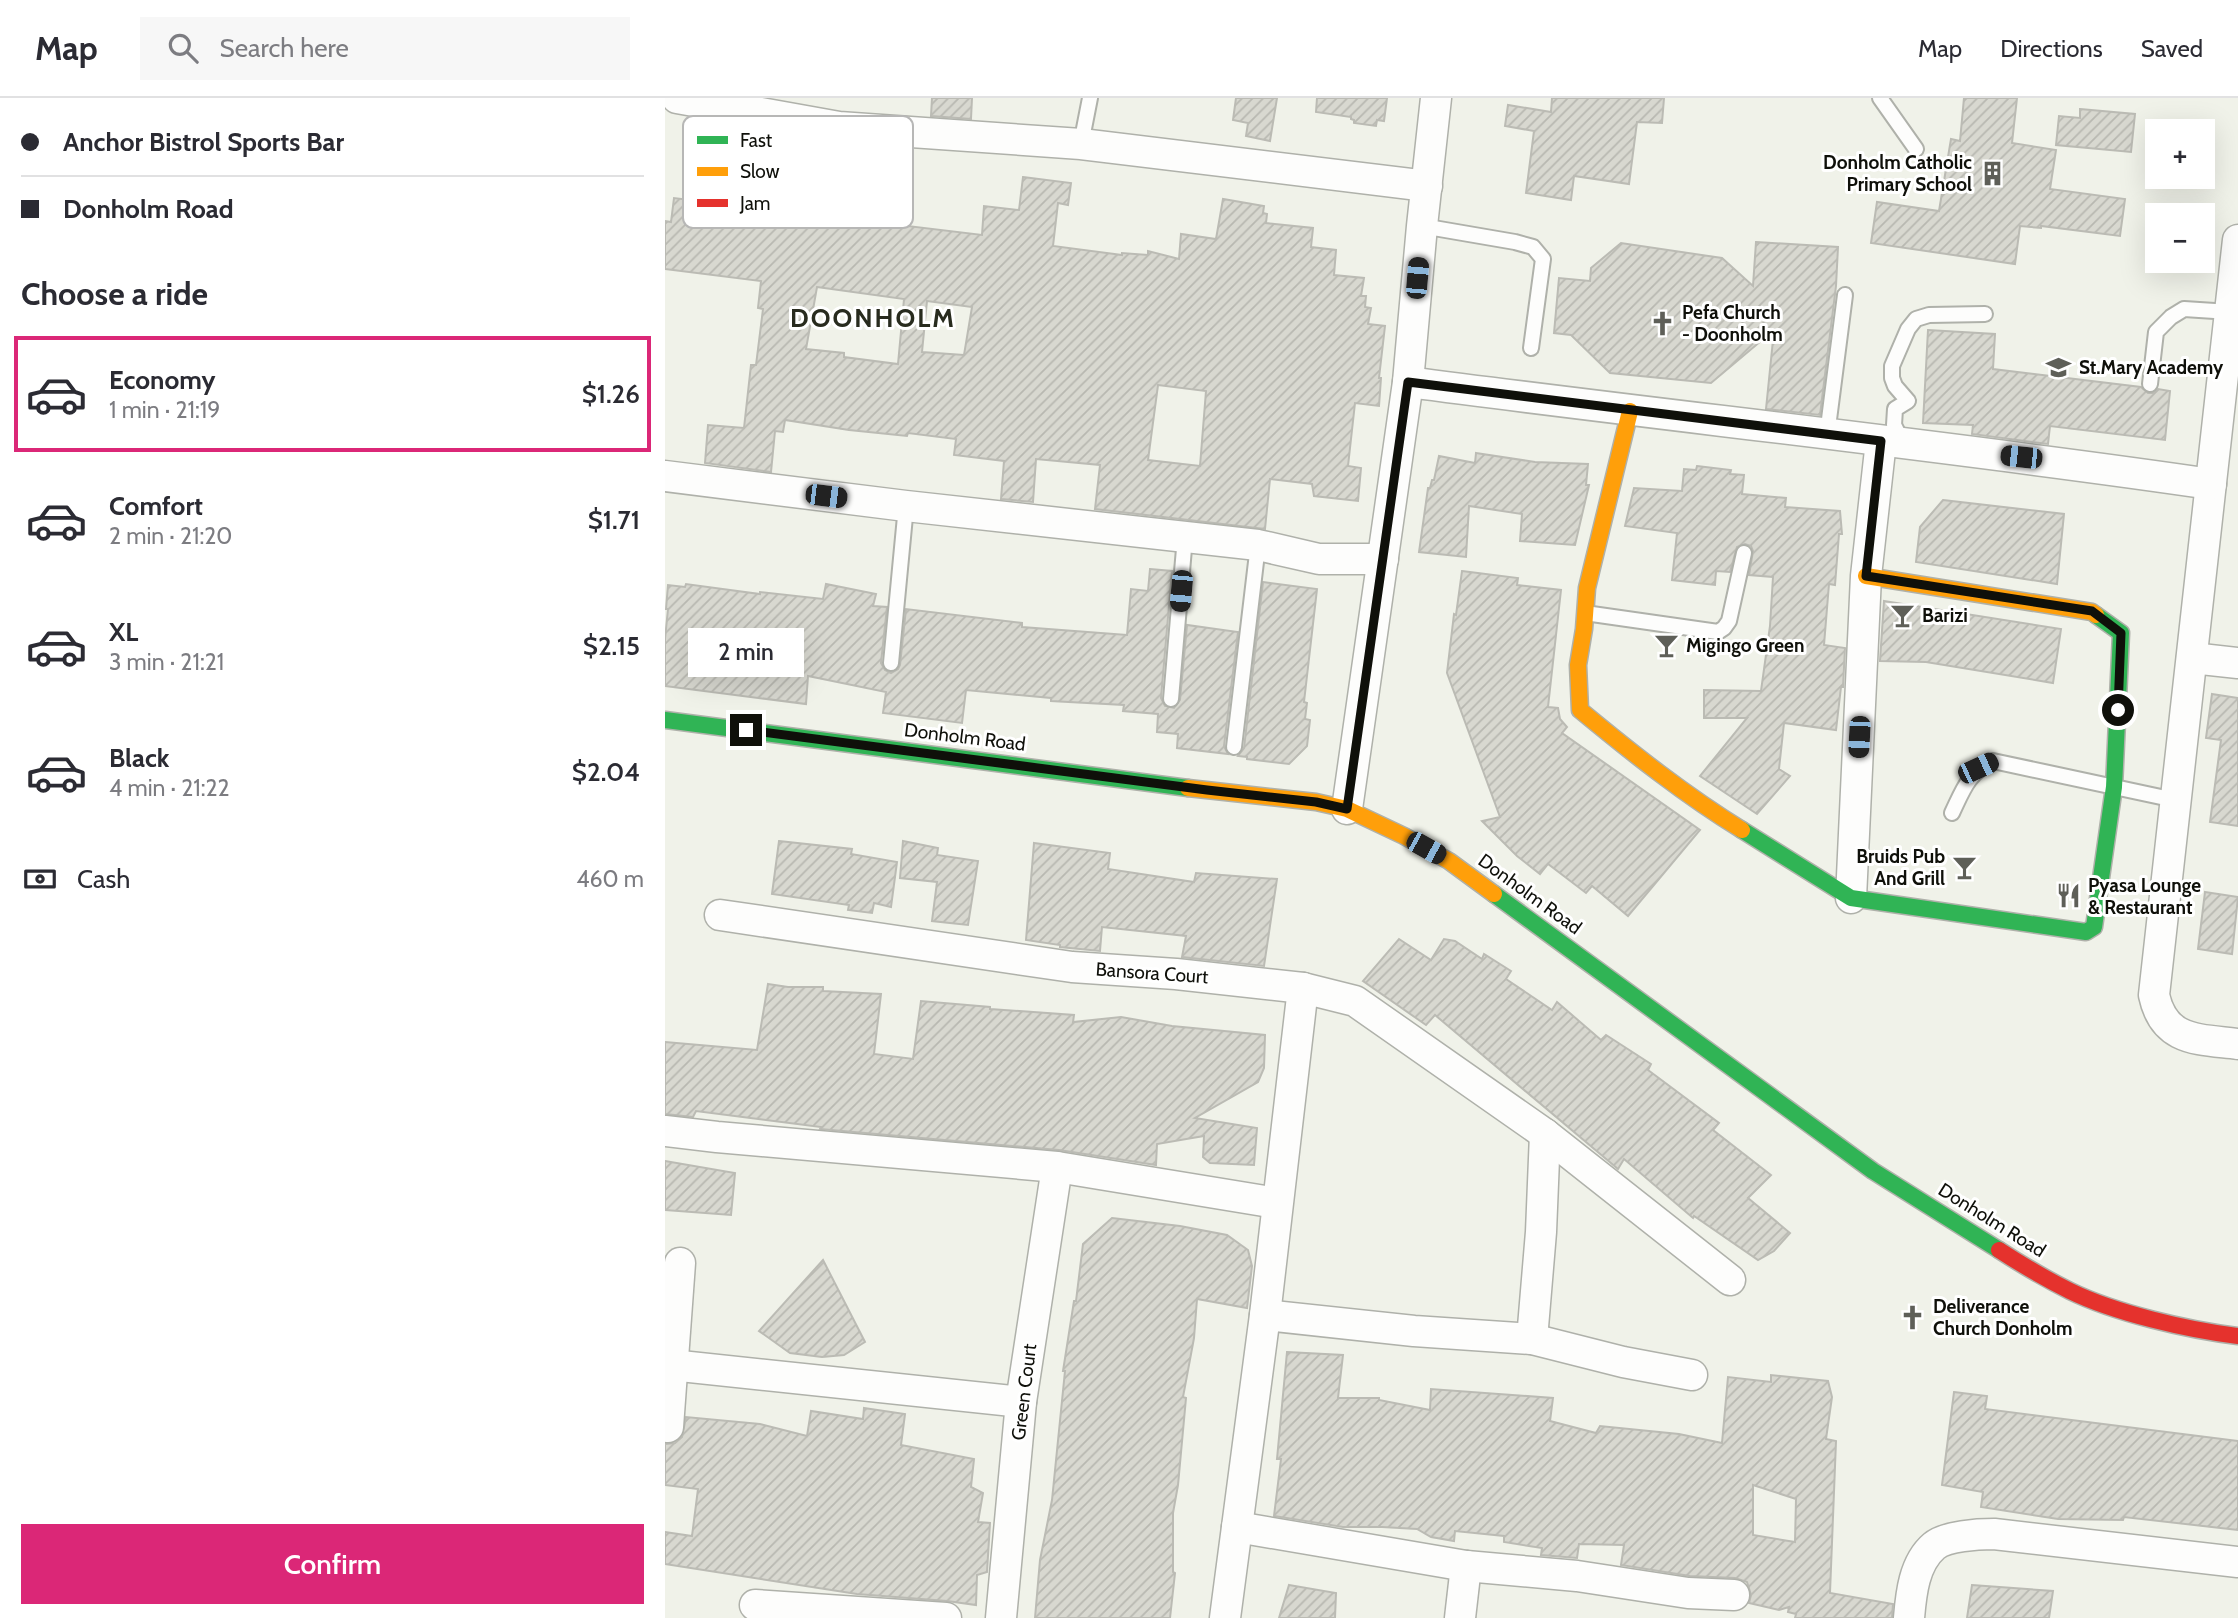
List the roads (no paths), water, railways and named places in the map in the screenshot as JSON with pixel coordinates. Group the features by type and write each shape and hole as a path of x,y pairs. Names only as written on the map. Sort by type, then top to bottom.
{"main road":[{"path":"1630,411 1587,589 1578,665 1580,710 1646,764 1710,811 1851,898 2086,932 2094,927 2114,787 2121,633 2092,611 1866,576"},
{"name":"Donholm Road","path":"665,720 1316,802 1347,809 1449,861 1873,1171 2031,1270 2072,1292 2103,1304 2154,1320 2238,1336"}],"street":[{"path":"677,98 778,116"},
{"path":"1347,809 1408,382 1436,98"},
{"path":"913,132 1081,144 1427,186"},
{"path":"2238,240 2236,283 2230,312 2154,995 2157,1010 2177,1033 2190,1038 2238,1044"},
{"path":"1408,382 2044,460 2211,484"},
{"path":"1851,898 1866,576 1892,443"},
{"path":"665,476 1258,545 1319,559 1383,559"},
{"path":"2192,657 2238,663"},
{"name":"Bansora Court","path":"720,915 1072,967 1176,974 1303,988 1355,1001 1545,1134 1730,1280"},
{"path":"1225,1618 1265,1315 1303,988"},
{"path":"665,1131 717,1138 1057,1167 1277,1202"},
{"path":"1532,1339 1541,1232 1545,1134"},
{"name":"Green Court","path":"1001,1618 1021,1402 1057,1167"},
{"path":"667,1427 680,1263"},
{"path":"1265,1315 1414,1331 1532,1339 1623,1362 1692,1375"},
{"path":"671,1365 1021,1402"},
{"path":"1237,1527 1466,1566 1577,1576 1686,1605 1734,1595"},
{"path":"1909,1618 1914,1580 1923,1560 1935,1544 1974,1534 1994,1534 2238,1562"},
{"path":"1460,1618 1466,1566"},
{"path":"755,1605 946,1618"}],"lane":[{"path":"1081,144 1090,98"},
{"path":"1880,98 1916,149"},
{"path":"1422,226 1533,247 1543,259 1531,348"},
{"path":"1827,435 1845,295"},
{"path":"2150,384 2156,332 2171,317 2184,309 2230,312"},
{"path":"1892,443 1895,409 1908,401 1895,386 1892,366 1908,329 1916,319 1929,315 1985,314"},
{"path":"891,663 906,506"},
{"path":"1171,699 1185,537"},
{"path":"1234,747 1258,545"},
{"path":"1584,612 1718,632 1730,621 1744,553"},
{"path":"1951,813 1967,781 1978,768 1993,761 2175,800"}],"place":[{"name":"Donholm Catholic Primary School","path":"1992,173"},
{"name":"Pefa Church - Doonholm","path":"1662,323"},
{"name":"St.Mary Academy","path":"2059,367"},
{"name":"Barizi","path":"1902,615"},
{"name":"Migingo Green","path":"1666,645"},
{"name":"Bruids Pub And Grill","path":"1965,867"},
{"name":"Pyasa Lounge & Restaurant","path":"2068,896"},
{"name":"Deliverance Church Donholm","path":"1913,1317"}],"district":[{"name":"DOONHOLM","path":"873,318"}]}
